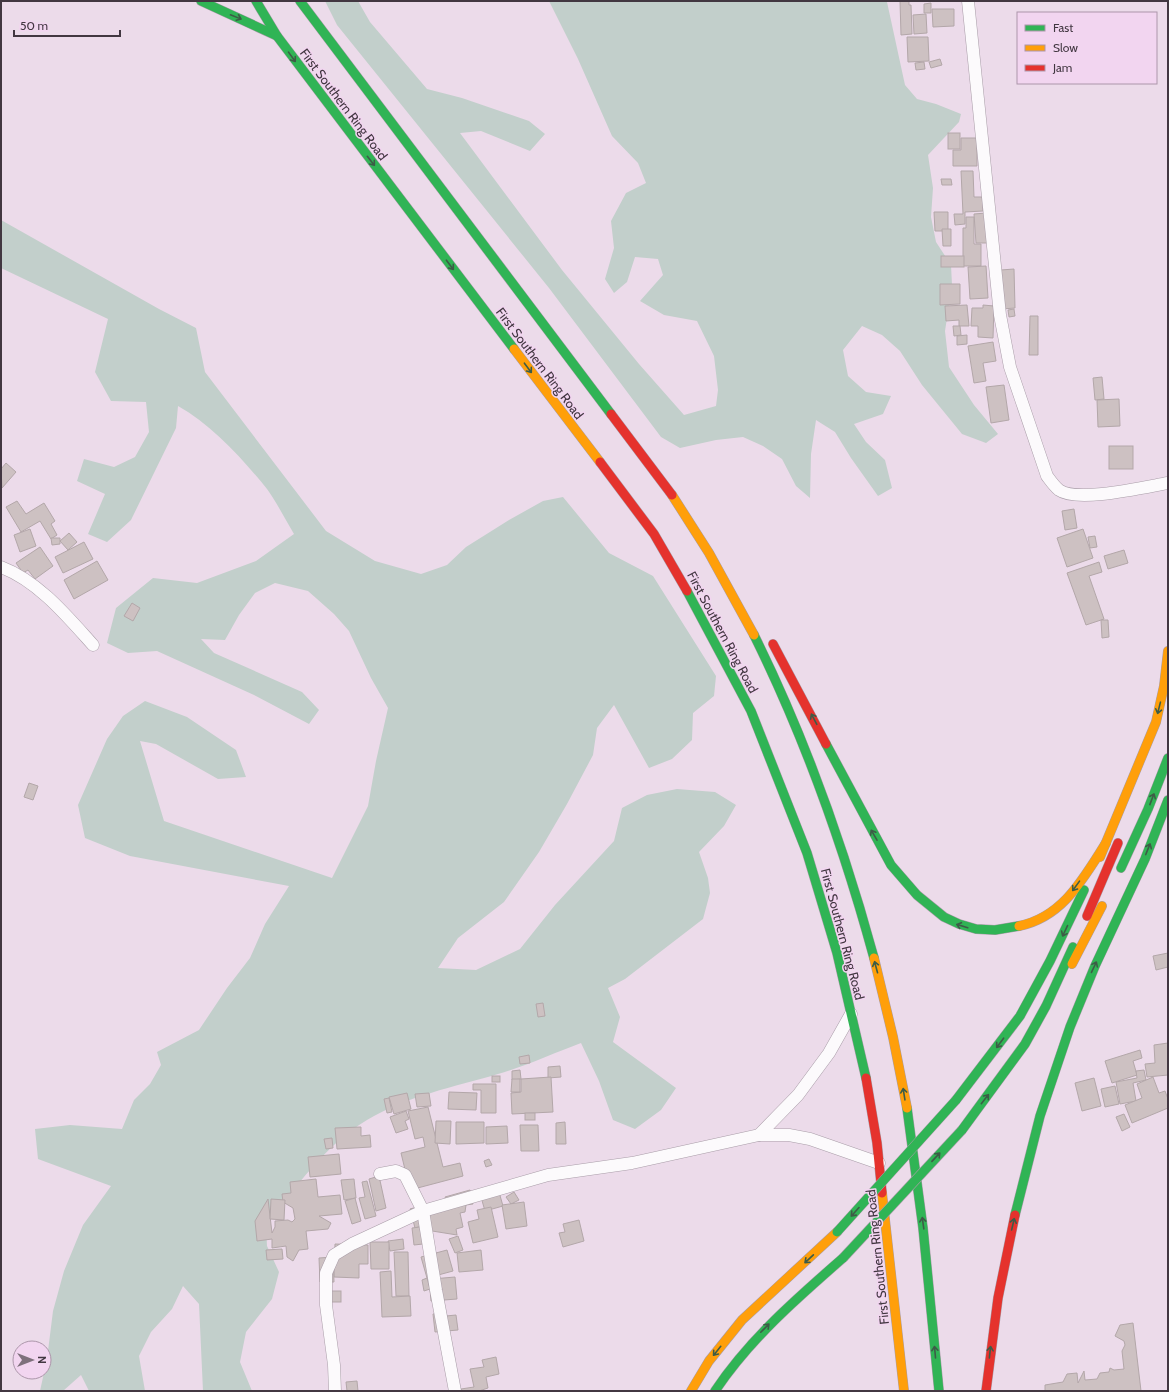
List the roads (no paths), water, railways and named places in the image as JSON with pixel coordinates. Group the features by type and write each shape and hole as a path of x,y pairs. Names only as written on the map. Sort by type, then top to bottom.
{"highway":[{"path":"201,1 277,36"},
{"name":"First Southern Ring Road","path":"256,1 277,36 654,534 702,617 751,711 807,853 837,953 865,1072 879,1163 904,1391"},
{"name":"First Southern Ring Road","path":"300,1 675,500 698,534 739,608 785,701 828,814 866,929 899,1065 924,1234 939,1391"},
{"path":"698,534 755,617"},
{"path":"769,636 891,865 913,892 934,912 961,925 974,929 998,931 1023,926 1044,918 1064,903 1106,843"},
{"path":"691,1391 709,1361 742,1320 837,1232 956,1100 1020,1016 1050,961 1106,843 1152,734 1162,700 1167,672 1166,661 1168,651"},
{"path":"1118,875 1148,809 1168,758"},
{"path":"1032,1143 1069,1027 1089,979 1141,867 1168,800"},
{"path":"1025,1044 1046,1006 1102,883 1123,832"},
{"path":"715,1391 752,1342 790,1304 843,1258 962,1130 1025,1044 1052,1003 1107,899 1089,951"},
{"path":"986,1391 992,1334 1008,1245 1032,1143 1085,966"},
{"path":"892,1276 897,1391"}],"street":[{"path":"968,1 1000,314 1010,367 1047,476 1059,490 1067,493 1099,494 1168,483"},
{"path":"1,567 17,573 62,611 93,644"},
{"path":"760,1135 798,1095 829,1053 851,1013"},
{"path":"335,1391 334,1365 326,1304 326,1274 334,1255 352,1244 423,1211 548,1175 632,1163 760,1135 789,1135 810,1139 879,1163"},
{"path":"380,1174 396,1171 405,1175 423,1211 436,1290 456,1391"}]}
